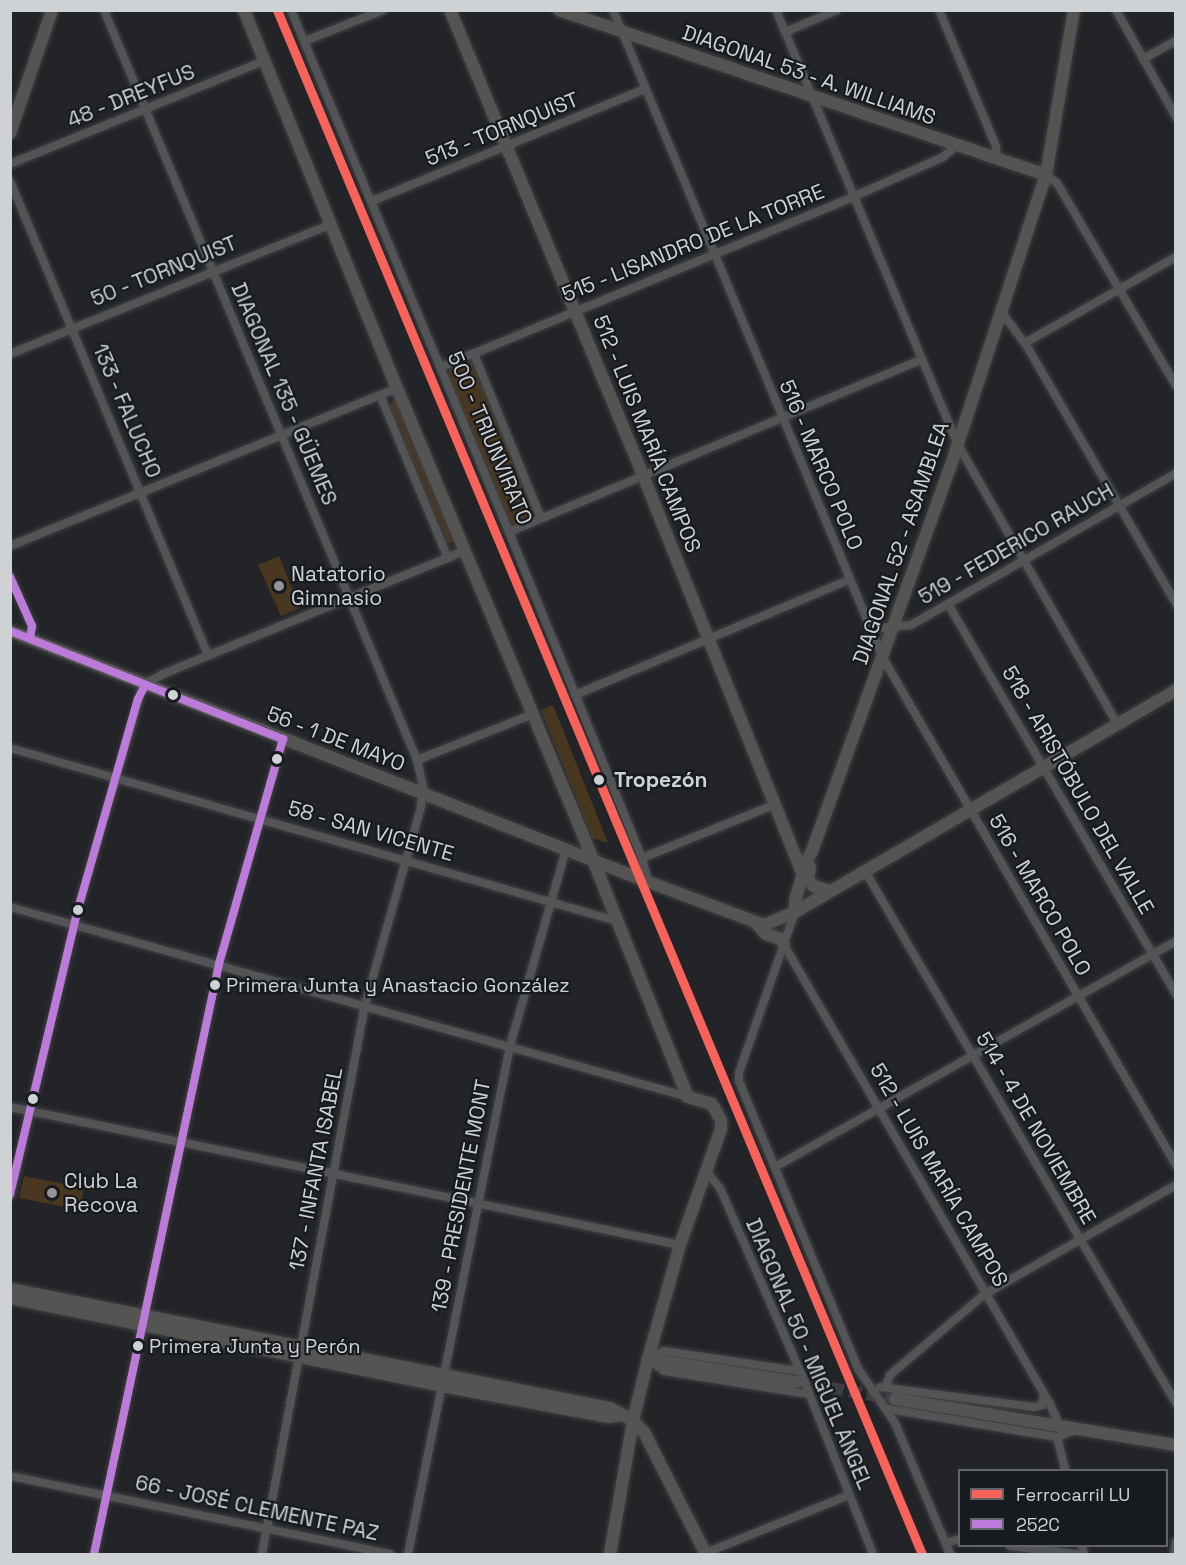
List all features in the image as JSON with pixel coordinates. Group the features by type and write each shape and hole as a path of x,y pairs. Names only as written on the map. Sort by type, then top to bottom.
{"street":[{"path":"12,124 52,10"},
{"name":"DIAGONAL 135 - GÜEMES","path":"104,10 417,760 424,794"},
{"path":"244,10 688,1097"},
{"name":"500 - TRIUNVIRATO","path":"291,10 509,532 642,858 648,882"},
{"path":"305,41 383,10"},
{"name":"512 - LUIS MARÍA CAMPOS","path":"450,10 643,475 803,874"},
{"name":"DIAGONAL 53 - A. WILLIAMS","path":"559,10 1046,175"},
{"name":"516 - MARCO POLO","path":"613,10 883,657 1176,1165"},
{"path":"776,10 957,443 1117,724"},
{"path":"785,32 837,10"},
{"path":"939,10 996,146 997,160"},
{"name":"DIAGONAL 52 - ASAMBLEA","path":"775,1167 739,1081 739,1073 795,912 795,902 803,874 883,657 1002,313 1046,175 1074,10"},
{"path":"1116,10 1176,117"},
{"path":"1143,59 1176,41"},
{"name":"48 - DREYFUS","path":"10,165 264,61"},
{"name":"513 - TORNQUIST","path":"372,201 645,89"},
{"name":"515 - LISANDRO DE LA TORRE","path":"441,368 713,253 855,196 944,157 956,146"},
{"path":"1046,175 1057,183 1176,386"},
{"name":"133 - FALUCHO","path":"10,181 208,655"},
{"name":"50 - TORNQUIST","path":"10,354 213,270 332,224"},
{"path":"1025,344 1176,256"},
{"path":"1002,313 1025,344 1176,604"},
{"path":"474,354 541,518"},
{"path":"509,532 922,359"},
{"path":"10,546 397,388"},
{"path":"380,395 448,558"},
{"name":"519 - FEDERICO RAUCH","path":"870,629 911,626 1176,473"},
{"path":"10,1196 74,924 114,778 138,699 146,686 157,677 208,655 465,551"},
{"path":"10,576 32,626 30,638"},
{"path":"575,695 849,580"},
{"name":"518 - ARISTÓBULO DEL VALLE","path":"948,604 1176,994"},
{"name":"56 - 1 DE MAYO","path":"10,631 756,923 766,934 780,939 784,945"},
{"path":"756,923 771,924 795,912 1176,690"},
{"path":"417,760 533,714"},
{"path":"94,1554 219,964 283,739"},
{"name":"58 - SAN VICENTE","path":"10,748 550,900 617,921"},
{"name":"137 - INFANTA ISABEL","path":"262,1554 365,1005 424,794"},
{"path":"642,858 776,804"},
{"name":"139 - PRESIDENTE MONT","path":"408,1554 510,1046 566,849"},
{"path":"812,851 808,873 810,882 818,888 831,891"},
{"name":"514 - 4 DE NOVIEMBRE","path":"865,871 1176,1403"},
{"path":"10,907 712,1104 721,1120 721,1129 680,1245 648,1359 628,1418 610,1554"},
{"path":"1176,941 775,1167 859,1370 871,1388 891,1404 1058,1431 1077,1429 1176,1445"},
{"name":"512 - LUIS MARÍA CAMPOS","path":"784,945 1044,1394 1058,1431 1065,1469"},
{"path":"10,1107 680,1245"},
{"name":"DIAGONAL 50 - MIGUEL ÁNGEL","path":"706,1171 720,1188 797,1377 808,1394 873,1554"},
{"path":"885,1386 890,1375 986,1294 1176,1185"},
{"path":"10,1289 443,1381 610,1408 628,1418 651,1443 705,1554 849,1495"},
{"path":"10,1298 143,1319"},
{"path":"648,1359 664,1351 797,1377"},
{"path":"648,1359 724,1370 797,1377"},
{"path":"648,1359 664,1371 808,1394"},
{"path":"871,1388 885,1386 1035,1407 1042,1404 1044,1394"},
{"path":"891,1404 980,1412 1058,1431"},
{"path":"891,1404 950,1554"},
{"name":"66 - JOSÉ CLEMENTE PAZ","path":"10,1476 390,1554"},
{"path":"945,1543 958,1540"},
{"path":"1174,1554 1176,1542"},
{"path":"1025,1547 1076,1554"}],"shaded area":[{"path":"466,362 474,363 534,510 531,518 514,525 509,524 447,376 450,368"},
{"path":"396,398 457,539 453,543 447,543 389,405"},
{"name":"Natatorio Gimnasio","path":"279,556 300,608 281,616 258,565"},
{"path":"553,705 608,843 592,838 541,710"},
{"name":"Club La Recova","path":"24,1176 84,1188 80,1210 19,1198"}],"tunnel":[{"path":"796,1382 895,1399"}],"rail line":[{"name":"LU","path":"277,10 922,1554"}],"transit line":[{"name":"252C","path":"10,577 32,626 30,638"},
{"name":"252C","path":"10,631 283,739 219,964 94,1554"},
{"name":"252C","path":"10,1194 78,909 138,699 145,685"}],"place":[{"name":"Natatorio Gimnasio","path":"279,586"},
{"name":"Tropezón","path":"599,780"},
{"name":"Primera Junta y Anastacio González","path":"215,985"},
{"name":"Club La Recova","path":"52,1193"},
{"name":"Primera Junta y Perón","path":"138,1346"}]}
